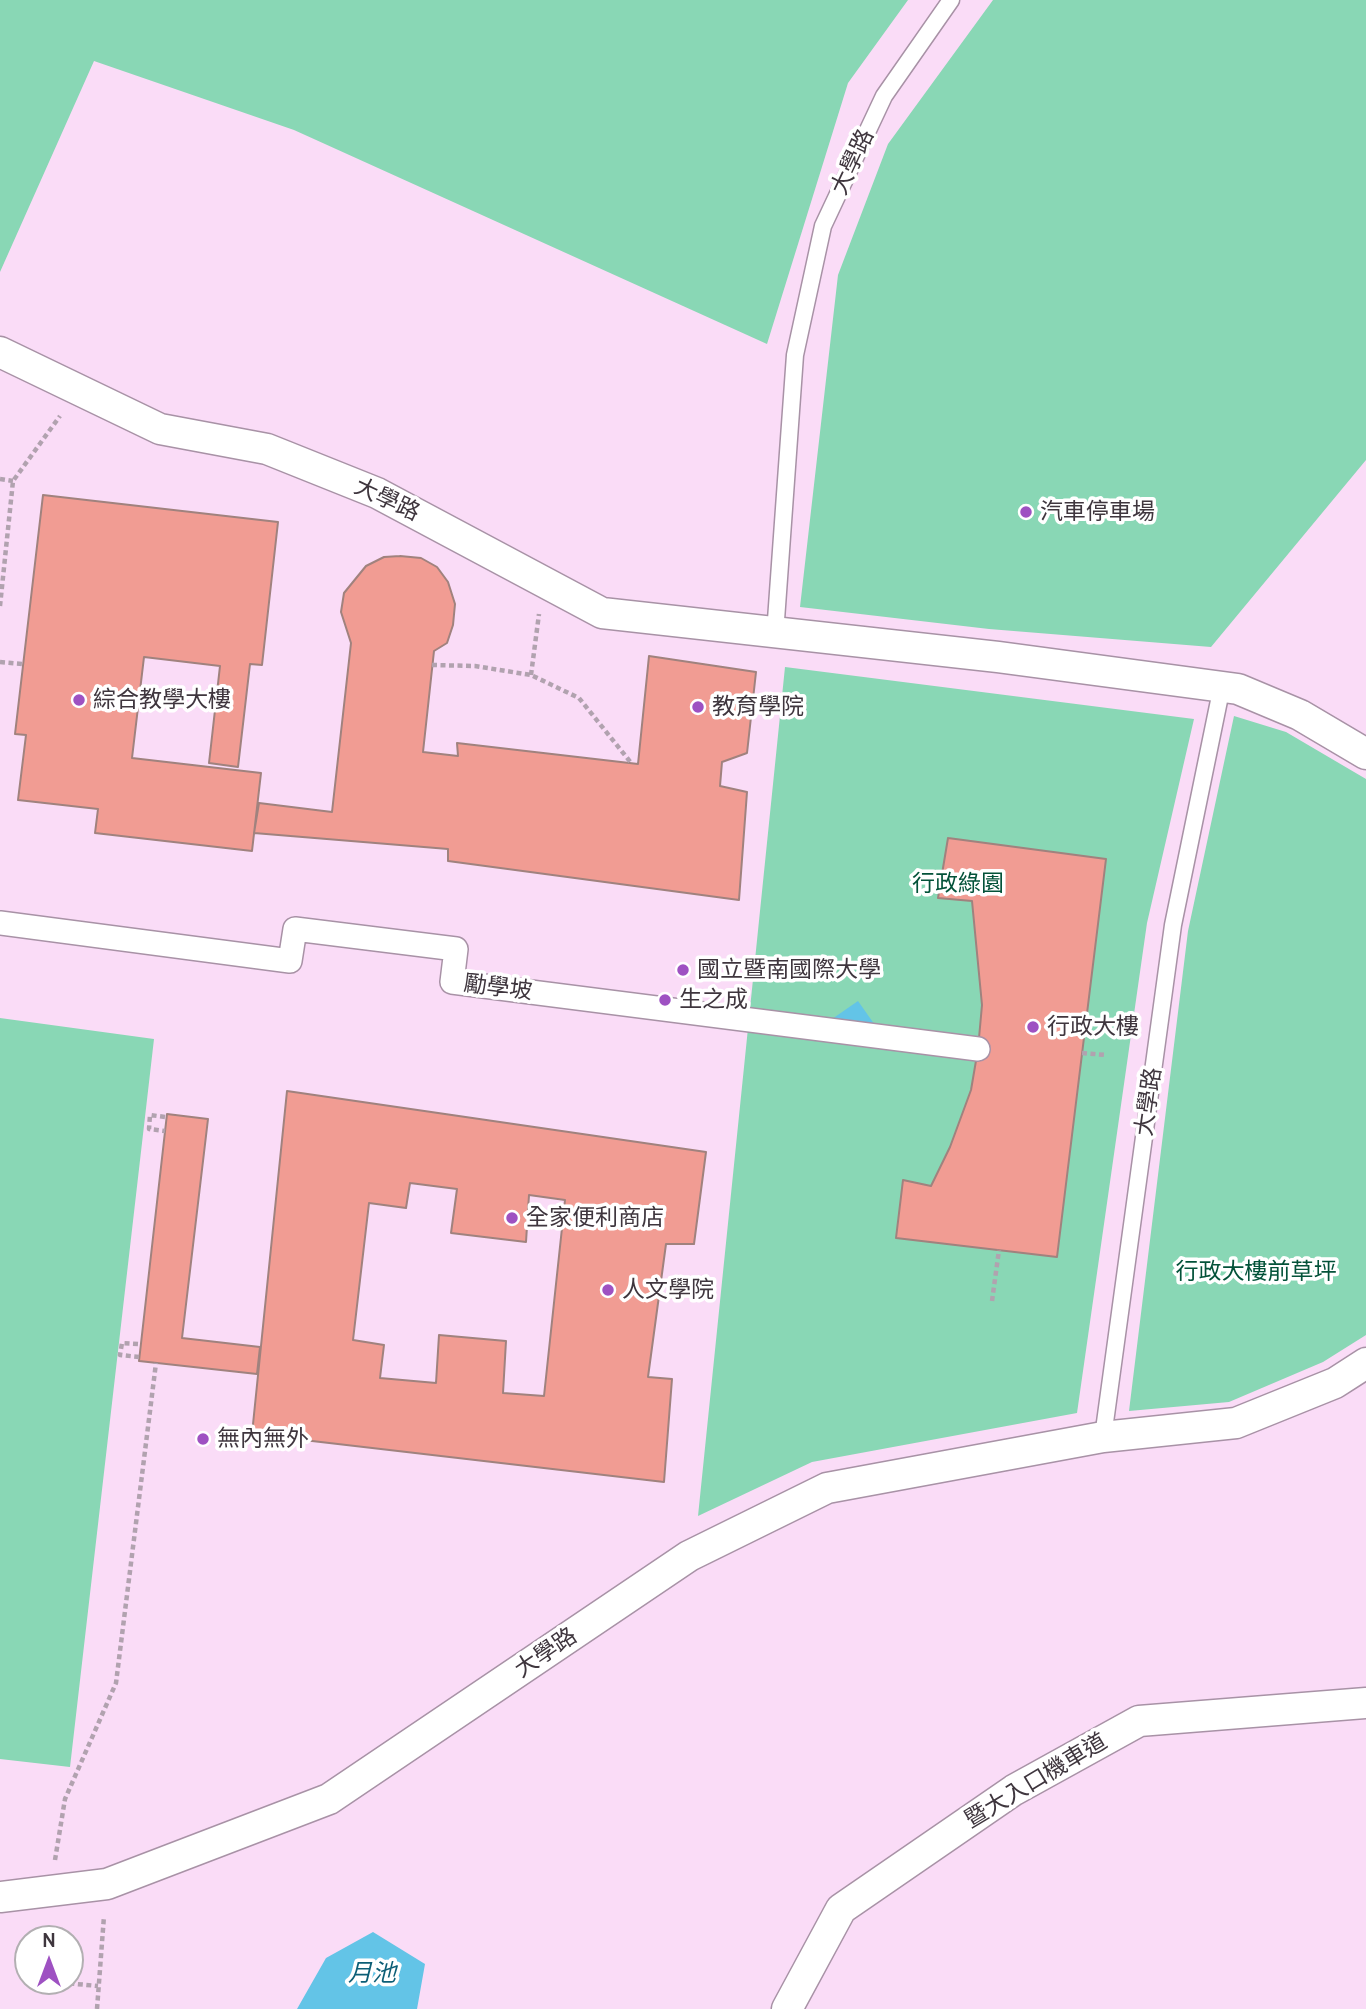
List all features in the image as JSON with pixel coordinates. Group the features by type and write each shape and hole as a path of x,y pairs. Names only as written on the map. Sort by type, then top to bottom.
{"street":[{"name":"大學路","path":"0,352 160,429 267,449 377,493 602,613 998,657 1222,686 1238,689 1300,715 1366,754"},
{"name":"勵學坡","path":"0,923 290,961 295,929 456,949 452,982 978,1049"},
{"name":"大學路","path":"0,1896 107,1884 329,1799 689,1556 827,1488 1103,1437 1236,1423 1335,1383 1366,1363"},
{"name":"暨大入口機車道","path":"787,2009 841,1909 1014,1790 1139,1721 1366,1703"}],"lane":[{"name":"大學路","path":"775,634 795,355 823,226 884,96 951,0"},
{"name":"大學路","path":"1103,1437 1172,925 1222,686"}],"path":[{"path":"0,606 13,481 79,389"},
{"path":"0,479 13,481"},
{"path":"531,675 543,582"},
{"path":"0,662 23,664"},
{"path":"432,665 475,666 531,675 579,698 632,764"},
{"path":"1082,1053 1106,1055"},
{"path":"165,1117 150,1115 149,1129 165,1131"},
{"path":"992,1301 999,1250"},
{"path":"138,1344 122,1343 120,1355 139,1357"},
{"path":"49,1892 65,1800 116,1683 156,1363"},
{"path":"97,2009 107,1884"},
{"path":"84,1985 98,1986"}],"shaded area":[{"name":"國立暨南國際大學","path":"0,0 1366,0 1366,2009 0,2009"}],"green space":[{"path":"0,0 908,0 848,83 767,344 294,130 94,61 0,272"},
{"path":"993,0 1366,0 1366,460 1211,647 989,629 800,607 838,275 888,144"},
{"name":"行政綠園","path":"785,667 1194,719 1147,923 1077,1413 812,1462 698,1516"},
{"name":"行政大樓前草坪","path":"1234,716 1286,732 1366,779 1366,1335 1323,1362 1229,1402 1129,1411 1188,931"},
{"path":"0,1018 154,1039 70,1767 0,1759"}],"water":[{"path":"858,1001 877,1028 851,1046 832,1019"},
{"name":"月池","path":"373,1932 425,1964 417,2009 297,2009 326,1958"}],"building":[{"name":"綜合教學大樓","path":"43,495 278,522 262,665 250,664 238,767 209,763 220,666 144,657 132,758 261,773 252,851 95,833 98,809 18,800 26,735 15,734"},
{"name":"教育學院","path":"384,557 421,558 437,567 448,582 455,604 453,625 447,643 434,651 423,752 458,756 457,743 638,764 649,656 756,672 747,753 722,762 720,786 747,792 739,900 448,861 448,849 254,833 259,803 332,812 351,643 341,612 344,593 366,566"},
{"name":"行政大樓","path":"948,838 1106,859 1057,1257 896,1238 903,1180 931,1186 950,1147 971,1090 978,1049 982,1005 972,901 938,898"},
{"name":"人文學院","path":"287,1091 706,1152 694,1244 666,1244 648,1377 672,1379 664,1482 252,1434","holes":["410,1183 457,1189 451,1233 526,1242 529,1195 565,1200 544,1396 503,1393 506,1341 439,1335 436,1383 380,1378 384,1345 353,1340 369,1203 406,1208"]},
{"path":"167,1114 208,1119 182,1338 260,1347 257,1374 139,1361"}],"place":[{"name":"汽車停車場","path":"1026,512"},
{"name":"綜合教學大樓","path":"79,700"},
{"name":"教育學院","path":"698,707"},
{"name":"國立暨南國際大學","path":"683,970"},
{"name":"生之成","path":"665,1000"},
{"name":"行政大樓","path":"1033,1027"},
{"name":"全家便利商店","path":"512,1218"},
{"name":"人文學院","path":"608,1290"},
{"name":"無內無外","path":"203,1439"}]}
